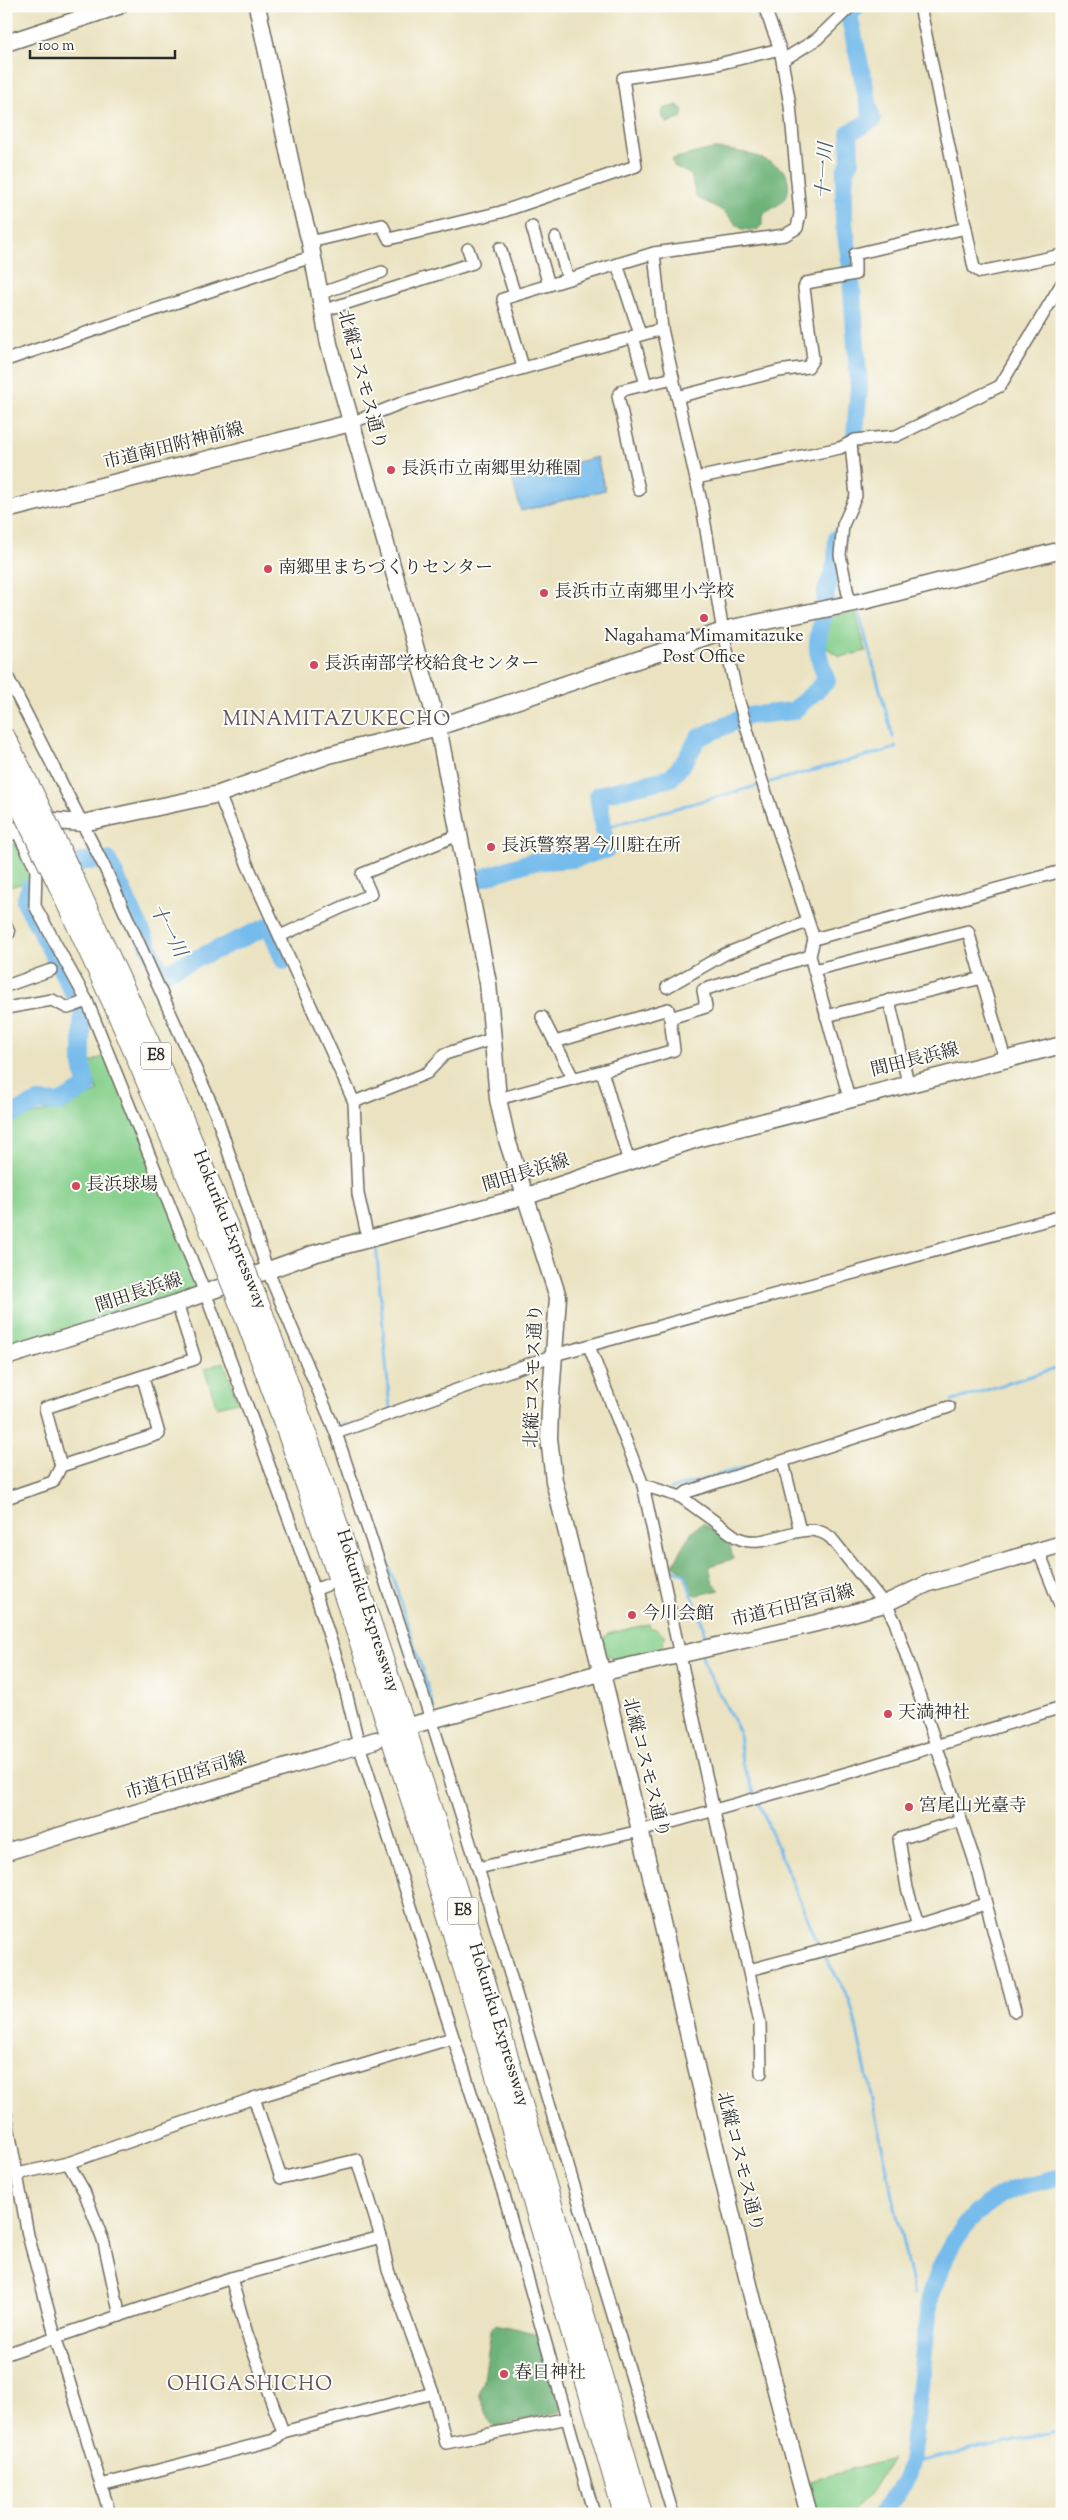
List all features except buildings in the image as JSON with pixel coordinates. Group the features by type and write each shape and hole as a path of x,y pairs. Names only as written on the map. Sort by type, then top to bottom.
{"highway":[{"name":"Hokuriku Expressway","path":"6,739 29,805 65,879 116,1010 225,1241 254,1317 322,1477 436,1822 510,2062 642,2514"},
{"name":"Hokuriku Expressway","path":"6,778 29,805"},
{"name":"Hokuriku Expressway","path":"254,1317 305,1482 422,1838 568,2320 624,2514"}],"street":[{"path":"6,43 119,6"},
{"name":"北縦コスモス通り","path":"257,6 294,183 311,250 322,311 438,727 488,983 498,1098 507,1140 558,1297 549,1438 554,1481 763,2344 809,2514"},
{"path":"523,367 502,299 654,253 784,235 797,228 800,214 781,54 764,6"},
{"path":"6,360 382,225 389,239 501,212 636,166 623,78 781,54 817,39 851,6"},
{"path":"920,6 974,268 980,272 1062,255"},
{"path":"532,227 548,285"},
{"path":"677,397 779,371 808,367 813,359 804,288 806,282 856,274 856,254 966,228"},
{"path":"556,238 568,279"},
{"path":"500,248 515,295"},
{"path":"322,311 473,263 468,249"},
{"path":"654,253 662,328 702,506 723,632 744,716 807,922 814,939 810,956 849,1098"},
{"path":"617,264 636,335 646,384"},
{"path":"319,294 382,272"},
{"path":"696,478 840,448 856,440 896,436 1000,386 1062,283"},
{"path":"352,424 404,402 662,328"},
{"path":"640,490 618,396 623,390 673,378"},
{"name":"市道南田附神前線","path":"6,510 352,424"},
{"path":"850,604 840,555 843,525 856,496 851,443"},
{"path":"594,2514 504,2195 359,1745 342,1676 314,1590 206,1293 82,1003 35,906 36,869 11,831 54,821 83,823 219,794 329,755 438,727 742,626 850,604 1062,550"},
{"path":"6,674 83,823 216,1114 267,1269 336,1433 431,1719 478,1868 673,2514"},
{"path":"219,794 248,866 354,1102 358,1194 368,1239"},
{"path":"280,936 371,894 362,874 458,835"},
{"path":"814,939 1062,871"},
{"path":"667,987 725,954 807,922"},
{"path":"6,925 9,933 6,934"},
{"path":"814,970 968,931 1006,1059"},
{"path":"670,1018 706,1007 703,990 810,956"},
{"path":"6,986 51,970"},
{"path":"826,1016 982,978"},
{"path":"6,1008 52,1000 68,1008 82,1003"},
{"path":"889,1000 908,1084"},
{"path":"498,1098 674,1050 668,1009 555,1042"},
{"path":"542,1017 573,1078"},
{"path":"354,1102 427,1073 445,1054 492,1039"},
{"name":"間田長浜線","path":"6,1357 177,1303 267,1269 526,1196 700,1138 849,1098 1062,1045"},
{"path":"602,1071 629,1162"},
{"path":"336,1433 554,1354 1062,1216"},
{"path":"61,1466 46,1408 195,1360 177,1303"},
{"path":"589,1346 643,1485 760,2024 762,2073"},
{"path":"6,1498 52,1482 61,1466 159,1434 143,1378"},
{"path":"681,1496 687,1492 948,1407"},
{"path":"783,1462 800,1531"},
{"path":"643,1485 681,1496 736,1537 745,1541 760,1542 800,1531 817,1530 831,1538 884,1604 895,1622 961,1820 1015,2011"},
{"name":"市道石田宮司線","path":"413,1725 600,1673 820,1622 884,1604 929,1583 1062,1544"},
{"path":"1039,1552 1062,1610"},
{"path":"369,1570 380,1565"},
{"path":"314,1590 327,1585"},
{"path":"478,1868 640,1831 854,1771 1062,1707"},
{"name":"市道石田宮司線","path":"6,1852 376,1740"},
{"path":"918,1925 907,1888 899,1839 961,1820"},
{"path":"749,1970 918,1925 985,1904"},
{"path":"17,2174 68,2163 254,2098 452,2038"},
{"path":"254,2098 282,2178 357,2160 381,2237 388,2270 433,2393 446,2443 568,2418"},
{"path":"6,2114 28,2235 56,2339 110,2514"},
{"path":"68,2163 84,2191 104,2243 120,2316"},
{"path":"6,2354 56,2339 232,2278 381,2237"},
{"path":"232,2278 247,2334 283,2432"},
{"path":"101,2485 274,2440 283,2432 433,2393"}],"green space":[{"path":"678,105 683,110 682,117 667,123 663,118 662,111 665,108"},
{"path":"712,149 731,150 761,158 779,167 786,173 788,188 785,199 763,214 762,225 757,230 740,228 724,212 696,197 691,175 674,166 672,159"},
{"path":"855,611 866,651 840,657 822,645 828,617"},
{"path":"20,842 34,880 6,888 6,847"},
{"name":"長浜球場","path":"109,1053 207,1287 6,1350 6,1121 65,1107 98,1091 88,1064"},
{"path":"224,1362 238,1402 217,1407 204,1369"},
{"path":"703,1523 729,1542 733,1559 709,1566 713,1583 720,1590 698,1595 691,1593 686,1574 673,1565 692,1531"},
{"path":"649,1624 650,1628 654,1628 664,1635 663,1649 614,1660 606,1654 602,1639 607,1634"},
{"path":"495,2324 540,2334 561,2410 494,2427 491,2424 479,2394 484,2380 491,2330"},
{"path":"891,2459 870,2494 850,2514 815,2514 806,2482"}],"water":[{"path":"597,457 605,490 521,511 512,478"}],"waterway":[{"name":"十一川","path":"851,267 844,223 845,171 850,162 849,133 872,120 849,15 857,6"},
{"name":"十一川","path":"851,277 859,387 855,435"},
{"name":"十一川","path":"825,605 826,592 836,562 837,538"},
{"path":"858,610 893,737"},
{"name":"十一川","path":"479,879 530,862 573,859 607,849 598,795 671,778 686,759 698,738 747,716 793,711 827,681 818,649 823,616"},
{"path":"770,782 896,748 895,746"},
{"path":"603,828 760,785"},
{"name":"十一川","path":"55,872 84,861 108,860 162,974 269,926 284,961"},
{"name":"十一川","path":"6,1117 38,1102 59,1103 87,1087 82,1065 82,1009 25,901 30,887"},
{"path":"362,1166 373,1231"},
{"path":"376,1243 390,1410"},
{"path":"952,1401 1062,1366"},
{"path":"346,1424 339,1426 394,1581 434,1708"},
{"path":"671,1489 763,1462"},
{"path":"657,1523 672,1569 685,1575 701,1620 705,1636 704,1643"},
{"path":"702,1654 704,1664 739,1731 742,1763 820,1948"},
{"path":"823,1953 849,1999 853,2012 914,2294"},
{"path":"930,2299 935,2282 950,2249 959,2234 982,2208 1013,2190 1062,2177"},
{"path":"926,2298 930,2299"},
{"path":"880,2514 904,2484 911,2463 930,2299"},
{"path":"911,2463 1062,2430"}],"tunnel":[{"path":"350,1577 369,1570"}],"place":[{"name":"長浜市立南郷里幼稚園","path":"391,470"},
{"name":"南郷里まちづくりセンター","path":"268,569"},
{"name":"長浜市立南郷里小学校","path":"544,593"},
{"name":"Nagahama Mimamitazuke Post Office","path":"704,618"},
{"name":"長浜南部学校給食センター","path":"314,665"},
{"name":"長浜警察署今川駐在所","path":"491,847"},
{"name":"長浜球場","path":"76,1186"},
{"name":"今川会館","path":"632,1615"},
{"name":"天満神社","path":"888,1714"},
{"name":"宮尾山光臺寺","path":"909,1807"},
{"name":"春日神社","path":"504,2374"}],"district":[{"name":"MINAMITAZUKECHO","path":"337,720"},
{"name":"OHIGASHICHO","path":"250,2385"}]}
